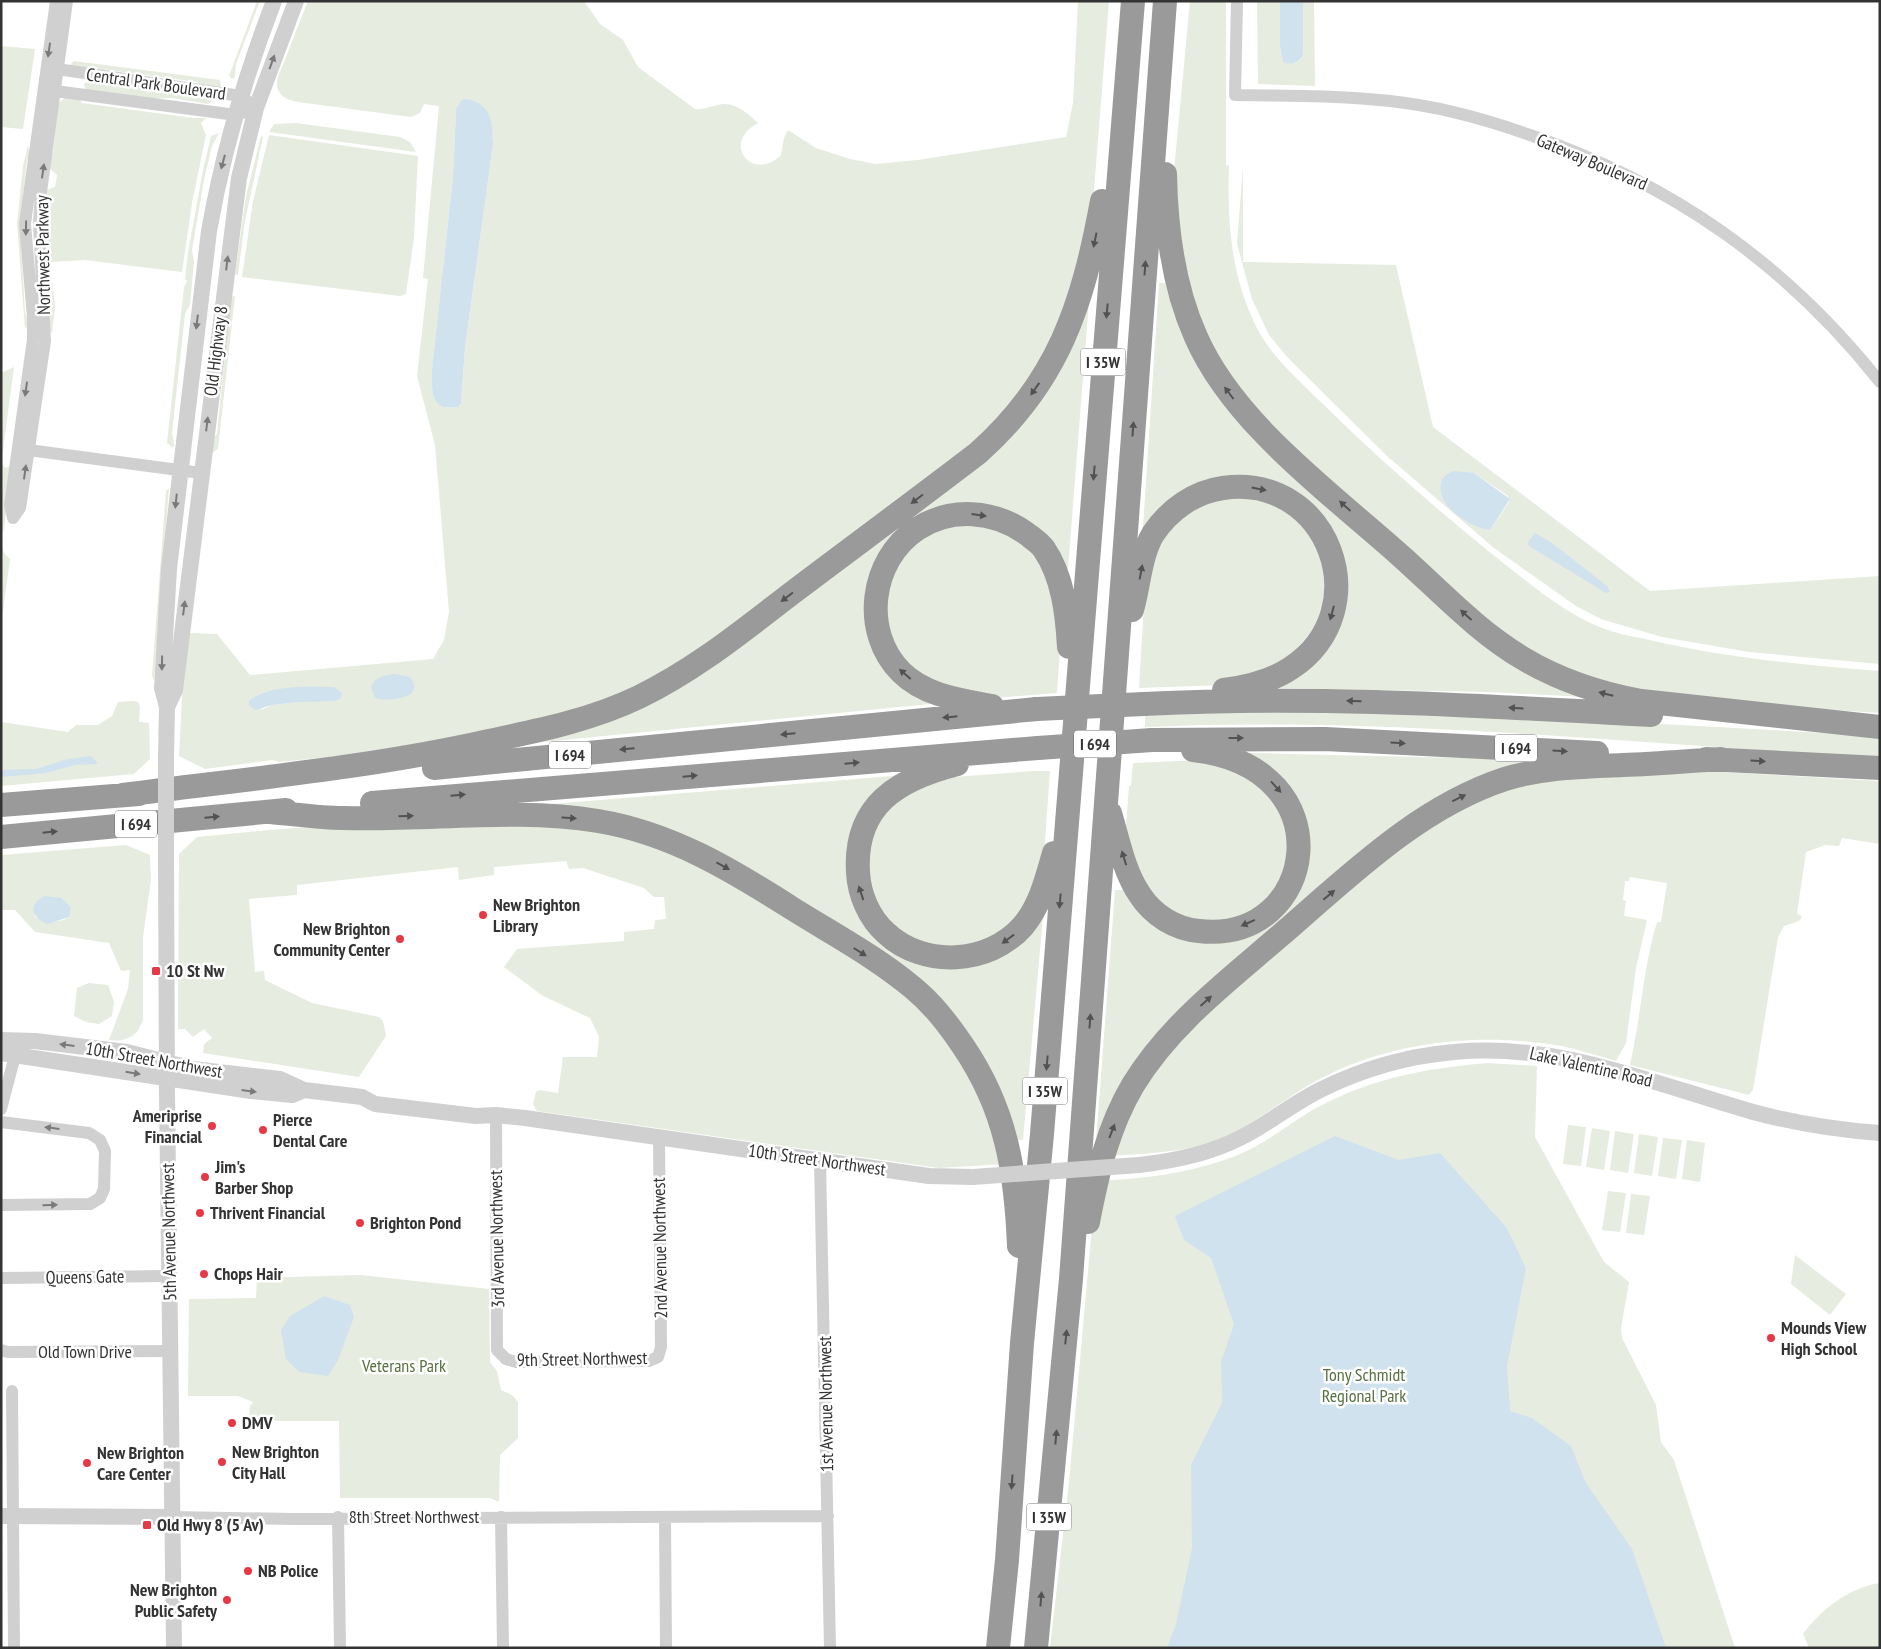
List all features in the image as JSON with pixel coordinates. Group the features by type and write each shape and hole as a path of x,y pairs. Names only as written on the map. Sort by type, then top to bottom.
{"highway":[{"name":"I 35W","path":"998,1648 1007,1560 1016,1416 1071,766 1132,1"},
{"path":"123,795 427,755 549,728 623,704 669,681 714,652 978,453 1009,424 1037,388 1058,354 1077,308 1088,271 1106,184 1132,1"},
{"name":"I 35W","path":"1036,1648 1072,1279 1165,1"},
{"path":"1172,1 1170,88 1165,158 1166,202 1173,266 1183,305 1196,338 1224,387 1263,432 1480,628 1517,655 1564,680 1591,690 1641,701 1880,727"},
{"path":"1116,670 1148,547 1158,528 1172,512 1202,493 1232,487 1266,490 1296,505 1305,511 1319,528 1332,556 1336,589 1332,613 1325,632 1303,659 1281,674 1254,684 1211,692 1173,703"},
{"path":"1027,710 946,697 923,687 902,672 881,641 875,611 882,574 898,546 927,524 949,515 983,515 999,519 1018,528 1043,547 1058,578 1064,598 1074,723"},
{"name":"I 694","path":"1,805 385,772 1027,710 1144,704 1250,700 1400,703 1880,727"},
{"name":"I 694","path":"1,837 270,812 1152,740 1223,738 1353,740 1880,768"},
{"path":"1106,801 1133,884 1146,904 1171,922 1187,929 1206,932 1231,929 1254,921 1266,914 1282,897 1293,879 1299,846 1292,809 1279,789 1262,773 1230,757 1152,740"},
{"path":"1002,751 910,780 885,796 864,824 856,860 858,882 863,899 884,932 909,948 943,958 967,957 1000,944 1023,926 1039,900 1048,874 1071,766"},
{"path":"1072,1279 1083,1246 1093,1195 1108,1142 1126,1098 1154,1055 1182,1023 1231,978 1390,844 1432,813 1457,798 1506,779 1563,768 1721,759"},
{"path":"270,812 343,818 436,816 558,817 598,821 630,828 692,850 742,877 879,963 912,987 943,1018 972,1059 996,1105 1008,1144 1015,1182 1019,1244 1016,1416"}],"street":[{"name":"Northwest Parkway","path":"23,449 33,339 33,317 25,224 56,1"},
{"name":"Northwest Parkway","path":"23,449 45,340 40,200 67,1"},
{"name":"Old Highway 8","path":"166,757 167,707 162,688 162,653 179,469 209,231 219,177 241,96 274,1"},
{"name":"Old Highway 8","path":"167,707 175,690 239,178 256,108 296,1"},
{"name":"Gateway Boulevard","path":"1237,1 1235,95 1326,96 1392,101 1429,107 1509,128 1562,146 1626,173 1704,218 1768,265 1834,328 1880,382"},
{"path":"54,91 45,78 58,69"},
{"name":"Central Park Boulevard","path":"58,69 241,96 256,108"},
{"name":"Central Park Boulevard","path":"54,91 236,115 256,108"},
{"path":"23,449 202,473"},
{"name":"5th Avenue Northwest","path":"166,757 166,1062 174,1648"},
{"name":"10th Street Northwest","path":"1,1040 12,1050 167,1079 285,1095 292,1095 304,1090"},
{"path":"1,1109 12,1050"},
{"name":"10th Street Northwest","path":"12,1050 127,1052 193,1069 280,1079 304,1090 362,1097 381,1104 476,1116 496,1115 929,1176 973,1176 1139,1165"},
{"name":"Lake Valentine Road","path":"1139,1165 1179,1159 1224,1145 1320,1090 1373,1068 1437,1054 1495,1050 1560,1056 1623,1072 1765,1115 1842,1130 1880,1134"},
{"name":"3rd Avenue Northwest","path":"496,1115 497,1350 506,1359"},
{"path":"1,1122 89,1133 100,1140 105,1151 104,1189 100,1198 90,1204 1,1205"},
{"name":"2nd Avenue Northwest","path":"658,1357 661,1347 659,1138"},
{"name":"1st Avenue Northwest","path":"820,1160 830,1648"},
{"name":"Queens Gate","path":"1,1278 169,1276"},
{"name":"Old Town Drive","path":"1,1350 8,1352 170,1351"},
{"name":"9th Street Northwest","path":"506,1359 516,1362 649,1361 658,1357"},
{"path":"12,1391 7,1516 14,1648"},
{"name":"8th Street Northwest","path":"7,1516 828,1516"},
{"path":"338,1517 340,1648"},
{"path":"501,1517 503,1648"},
{"path":"665,1517 666,1648"}],"green space":[{"path":"257,1 260,1 236,64 235,77 232,79 229,76"},
{"path":"308,1 584,1 600,24 623,40 638,67 695,109 723,104 733,105 758,123 747,131 742,140 741,149 745,157 751,162 760,165 770,162 781,155 784,138 788,130 816,148 850,159 875,164 917,160 1066,137 1073,103 1078,1 1109,1 1091,228 1070,312 1003,422 702,654 621,699 425,747 280,762 272,760 205,769 179,756 183,678 188,633 217,634 250,675 433,659 444,640 449,612 435,445 417,376 428,279 423,278 439,106 424,104 420,113 411,117 298,102 288,99 281,94 277,87 278,77","holes":["456,109 493,134 493,144 465,348 461,404 458,407 449,408 437,403 434,398 432,370 453,177","320,687 299,702 272,705 261,710 277,691"]},
{"path":"1190,1 1226,1 1226,165 1229,166 1230,229 1236,270 1249,310 1258,330 1272,351 1290,371 1391,468 1479,544 1564,608 1591,623 1617,633 1682,647 1794,663 1880,671 1880,713 1658,699 1534,660 1255,414 1192,313 1172,192"},
{"path":"1257,1 1280,1 1280,46 1283,62 1289,63 1297,61 1303,55 1303,1 1314,1 1315,86 1258,84"},
{"path":"1,46 35,49 23,129 1,127"},
{"path":"74,61 220,80 221,86 219,88 201,86 197,82 87,67 72,68 71,64"},
{"path":"91,79 214,97 214,100 208,104 172,98 147,99 86,90 84,84"},
{"path":"65,98 79,99 82,103 193,118 206,118 201,123 206,135 192,203 182,272 85,260 50,262 55,307 52,333 49,330 48,319 51,313 52,295 46,241 47,204 44,201 46,190 55,187 57,175 49,168 49,155 53,152 58,103"},
{"path":"296,123 400,137 410,142 416,152 269,132 274,124"},
{"path":"219,133 212,146 204,180 192,250 194,262 190,305 185,314 172,432 173,448 167,443 184,287 187,281 185,279 188,252 211,136"},
{"path":"269,135 418,156 414,237 406,294 400,296 242,277 253,201"},
{"path":"261,136 263,137 245,221 238,275 235,274 246,196"},
{"path":"28,145 30,157 27,160 20,223 25,312 28,323 25,329 17,223 23,166"},
{"path":"1243,166 1243,262 1396,265 1433,427 1650,591 1880,576 1880,664 1749,652 1662,637 1601,619 1576,606 1494,548 1387,456 1288,358 1269,335 1252,299 1237,244","holes":["1474,473 1508,496 1509,502 1490,530 1487,530"]},
{"path":"1159,283 1172,283 1256,431 1585,697 1489,692 1268,688 1309,661 1339,560 1260,483 1143,527"},
{"path":"235,296 218,449 212,453 212,442 217,433 231,297"},
{"path":"1089,301 1068,569 1057,569 1017,520 915,525 870,613 931,699 930,704 533,743 637,702 983,455"},
{"path":"14,367 2,457 1,460 1,373"},
{"path":"1,461 5,468 11,466 4,529 1,537"},
{"path":"169,488 154,681 152,675 166,491"},
{"path":"1213,495 1280,502 1326,553 1325,616 1281,667 1223,685 1139,688 1146,572 1169,524"},
{"path":"996,525 1042,557 1062,620 1057,693 992,698 925,682 889,644 885,581 923,533 936,527"},
{"path":"1,542 4,553 10,559 1,624"},
{"path":"118,702 138,702 140,707 139,722 149,723 150,759 134,774 1,786 1,722 68,732 76,725 98,725 112,716"},
{"path":"1337,712 1571,719 1880,736 1880,758 1420,728 1328,725 1145,727 1145,716"},
{"path":"1248,753 1543,760 1503,773 1198,997 1096,1142 1115,890 1128,890 1145,911 1251,927 1303,840"},
{"path":"1220,761 1278,798 1290,852 1274,894 1244,917 1196,924 1150,899 1125,838 1129,786 1131,785 1133,763"},
{"path":"1667,769 1880,781 1880,844 1842,838 1839,846 1825,845 1806,852 1797,913 1802,917 1799,921 1784,926 1778,937 1753,1090 1749,1095 1630,1065 1648,957 1657,922 1661,922 1667,883 1630,877 1629,881 1625,881 1623,900 1626,901 1624,916 1647,920 1636,968 1626,1043 1616,1061 1561,1046 1533,1042 1474,1040 1415,1047 1386,1053 1332,1073 1223,1138 1191,1148 1107,1156 1153,1062 1418,825 1508,781"},
{"path":"1050,771 1043,869 1018,921 974,948 913,943 873,904 865,844 893,798 940,778"},
{"path":"904,775 886,789 856,893 938,962 1043,917 1023,1140 1010,1140 947,1018 713,856 515,807"},
{"path":"513,824 593,829 685,853 880,974 908,997 927,1016 969,1073 1004,1164 939,1168 537,1111 533,1104 536,1092 539,1090 558,1093 563,1057 597,1057 599,1037 590,1018 543,996 504,967 517,949 624,941 624,932 654,929 655,920 666,919 664,897 654,897 644,888 583,868 569,869 566,861 494,867 494,875 459,880 458,867 297,885 297,895 249,899 255,972 264,971 265,980 312,1003 379,1017 383,1021 386,1036 359,1077 203,1053 204,1044 212,1038 204,1029 193,1037 185,1029 178,1029 179,854 197,837 335,825"},
{"path":"126,845 150,855 151,880 143,937 143,1020 138,1031 130,1037 121,1040 109,1040 128,989 130,970 121,971 109,943 35,932 15,910 1,910 1,855","holes":["62,898 71,907 68,917 64,920 44,923 34,916"]},
{"path":"89,983 108,985 114,1002 112,1016 99,1024 86,1022 74,1016 77,988"},
{"name":"Tony Schmidt Regional Park","path":"1487,1063 1537,1066 1535,1137 1604,1262 1629,1282 1621,1328 1622,1338 1656,1405 1661,1442 1674,1460 1735,1648 1050,1648 1069,1482 1093,1216 1099,1181 1171,1174 1206,1166 1251,1149 1322,1105 1361,1088 1423,1071"},
{"path":"1568,1125 1586,1127 1581,1166 1563,1164"},
{"path":"1592,1128 1610,1131 1604,1170 1586,1167"},
{"path":"1615,1131 1634,1134 1628,1173 1610,1170"},
{"path":"1639,1134 1658,1137 1652,1176 1634,1173"},
{"path":"1663,1138 1682,1140 1676,1179 1658,1176"},
{"path":"1687,1140 1705,1143 1700,1182 1682,1179"},
{"path":"1608,1191 1626,1193 1620,1232 1602,1230"},
{"path":"1631,1194 1650,1196 1644,1235 1626,1233"},
{"path":"1795,1255 1846,1294 1830,1315 1791,1284"},
{"name":"Veterans Park","path":"360,1275 489,1289 490,1362 497,1371 501,1390 512,1395 518,1402 518,1438 500,1455 499,1502 490,1498 340,1498 339,1421 249,1421 250,1406 253,1402 238,1396 188,1396 189,1299 256,1298 257,1278"},
{"path":"1880,1583 1880,1648 1809,1648 1803,1634 1827,1608 1857,1590"}],"water":[{"path":"1280,1 1303,1 1303,55 1300,60 1294,63 1283,62 1280,46"},
{"path":"462,100 474,101 486,109 491,121 493,144 465,348 461,404 458,407 449,408 437,403 434,398 432,369 453,177 456,109"},
{"path":"1454,471 1474,473 1510,499 1490,530 1465,520 1449,508 1444,500 1441,492 1442,479"},
{"path":"1535,533 1552,543 1607,586 1610,592 1606,593 1529,546 1528,542"},
{"path":"395,674 410,677 414,684 414,690 404,697 396,699 375,698 371,688 374,681 383,676"},
{"path":"334,687 342,693 340,699 335,701 272,705 255,710 249,705 249,701 258,696 279,689"},
{"path":"91,756 97,764 75,765 46,773 1,777 1,770 36,769 68,759"},
{"path":"45,896 62,898 71,907 69,917 47,924 38,918 35,914 34,906 36,902"},
{"path":"1335,1136 1399,1160 1440,1153 1506,1227 1526,1268 1507,1366 1510,1411 1532,1418 1571,1446 1586,1483 1632,1549 1666,1648 1167,1648 1176,1624 1192,1548 1191,1465 1222,1403 1221,1362 1234,1324 1211,1258 1184,1240 1175,1216"},
{"path":"324,1296 350,1305 354,1317 338,1360 328,1376 299,1372 286,1359 281,1330 290,1316"}],"place":[{"name":"New Brighton Library","path":"483,915"},
{"name":"New Brighton Community Center","path":"400,939"},
{"name":"10 St Nw","path":"156,971"},
{"name":"Ameriprise Financial","path":"212,1126"},
{"name":"Pierce Dental Care","path":"263,1130"},
{"name":"Jim's Barber Shop","path":"205,1177"},
{"name":"Thrivent Financial","path":"200,1213"},
{"name":"Brighton Pond","path":"360,1223"},
{"name":"Chops Hair","path":"204,1274"},
{"name":"Mounds View High School","path":"1771,1338"},
{"name":"DMV","path":"232,1423"},
{"name":"New Brighton City Hall","path":"222,1462"},
{"name":"New Brighton Care Center","path":"87,1463"},
{"name":"Old Hwy 8 (5 Av)","path":"147,1525"},
{"name":"NB Police","path":"248,1571"},
{"name":"New Brighton Public Safety","path":"227,1600"}]}
